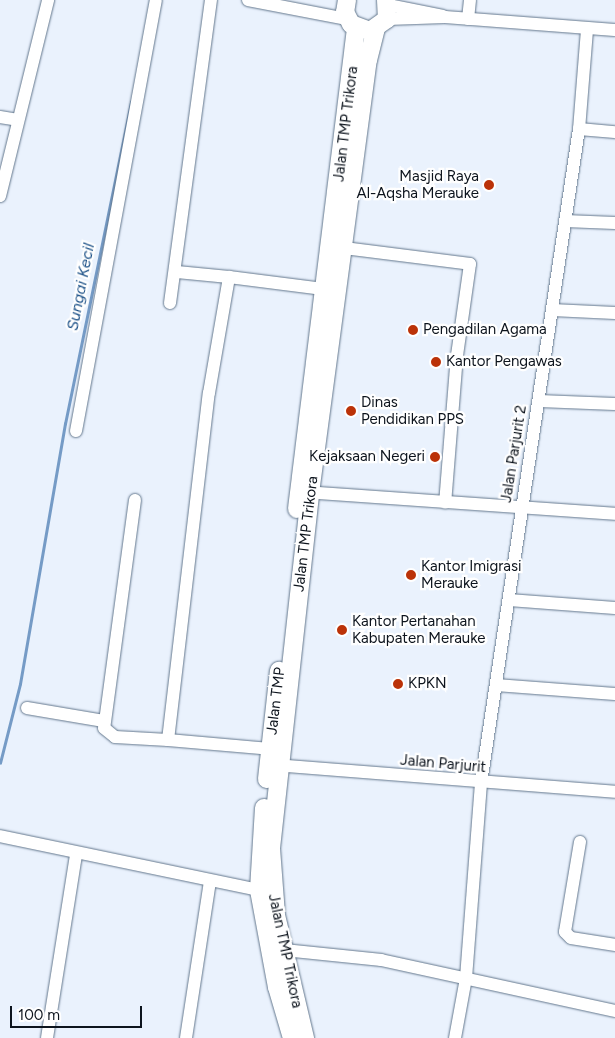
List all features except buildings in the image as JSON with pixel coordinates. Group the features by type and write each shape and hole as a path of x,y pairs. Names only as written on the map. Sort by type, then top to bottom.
{"highway":[{"name":"Jalan TMP Trikora","path":"292,1038 277,987 259,890 304,492 323,289 338,259 352,24 347,0"},
{"name":"Jalan TMP Trikora","path":"283,637 368,60 384,14"},
{"path":"352,24 384,14"},
{"name":"Jalan TMP","path":"273,760 283,637"},
{"name":"Jalan TMP Trikora","path":"273,760 272,888 284,950 305,1038"}],"street":[{"path":"0,196 48,0"},
{"path":"76,432 156,0"},
{"path":"170,303 177,272 211,0"},
{"path":"248,0 284,4 352,24"},
{"path":"284,4 305,0"},
{"path":"468,18 470,0"},
{"path":"384,14 468,18 587,30 615,30"},
{"name":"Jalan Parjurit 2","path":"455,1038 466,978 481,783 579,130 587,30"},
{"path":"0,117 18,120"},
{"path":"579,130 615,132"},
{"path":"565,221 615,223"},
{"path":"338,259 470,264 457,355 445,503"},
{"path":"177,272 323,289"},
{"path":"168,740 209,393 229,278"},
{"path":"552,310 615,313"},
{"path":"538,401 615,404"},
{"path":"304,492 615,514"},
{"path":"28,708 104,721 135,500"},
{"path":"509,600 615,608"},
{"path":"496,685 615,694"},
{"name":"Jalan Parjurit","path":"104,721 107,734 115,737 168,740 273,760 481,783 615,792"},
{"path":"0,836 76,855 259,890"},
{"path":"580,842 565,932 571,938 615,945"},
{"path":"46,1038 76,855"},
{"path":"186,1038 210,881"},
{"path":"284,950 356,956 615,1011"}],"waterway":[{"name":"Sungai Kecil","path":"0,763 20,684 65,424 131,102"}],"place":[{"name":"Masjid Raya Al-Aqsha Merauke","path":"489,185"},
{"name":"Pengadilan Agama","path":"413,330"},
{"name":"Kantor Pengawas","path":"436,362"},
{"name":"Dinas Pendidikan PPS","path":"351,411"},
{"name":"Kejaksaan Negeri","path":"435,457"},
{"name":"Kantor Imigrasi Merauke","path":"411,575"},
{"name":"Kantor Pertanahan Kabupaten Merauke","path":"342,630"},
{"name":"KPKN","path":"398,684"}]}
